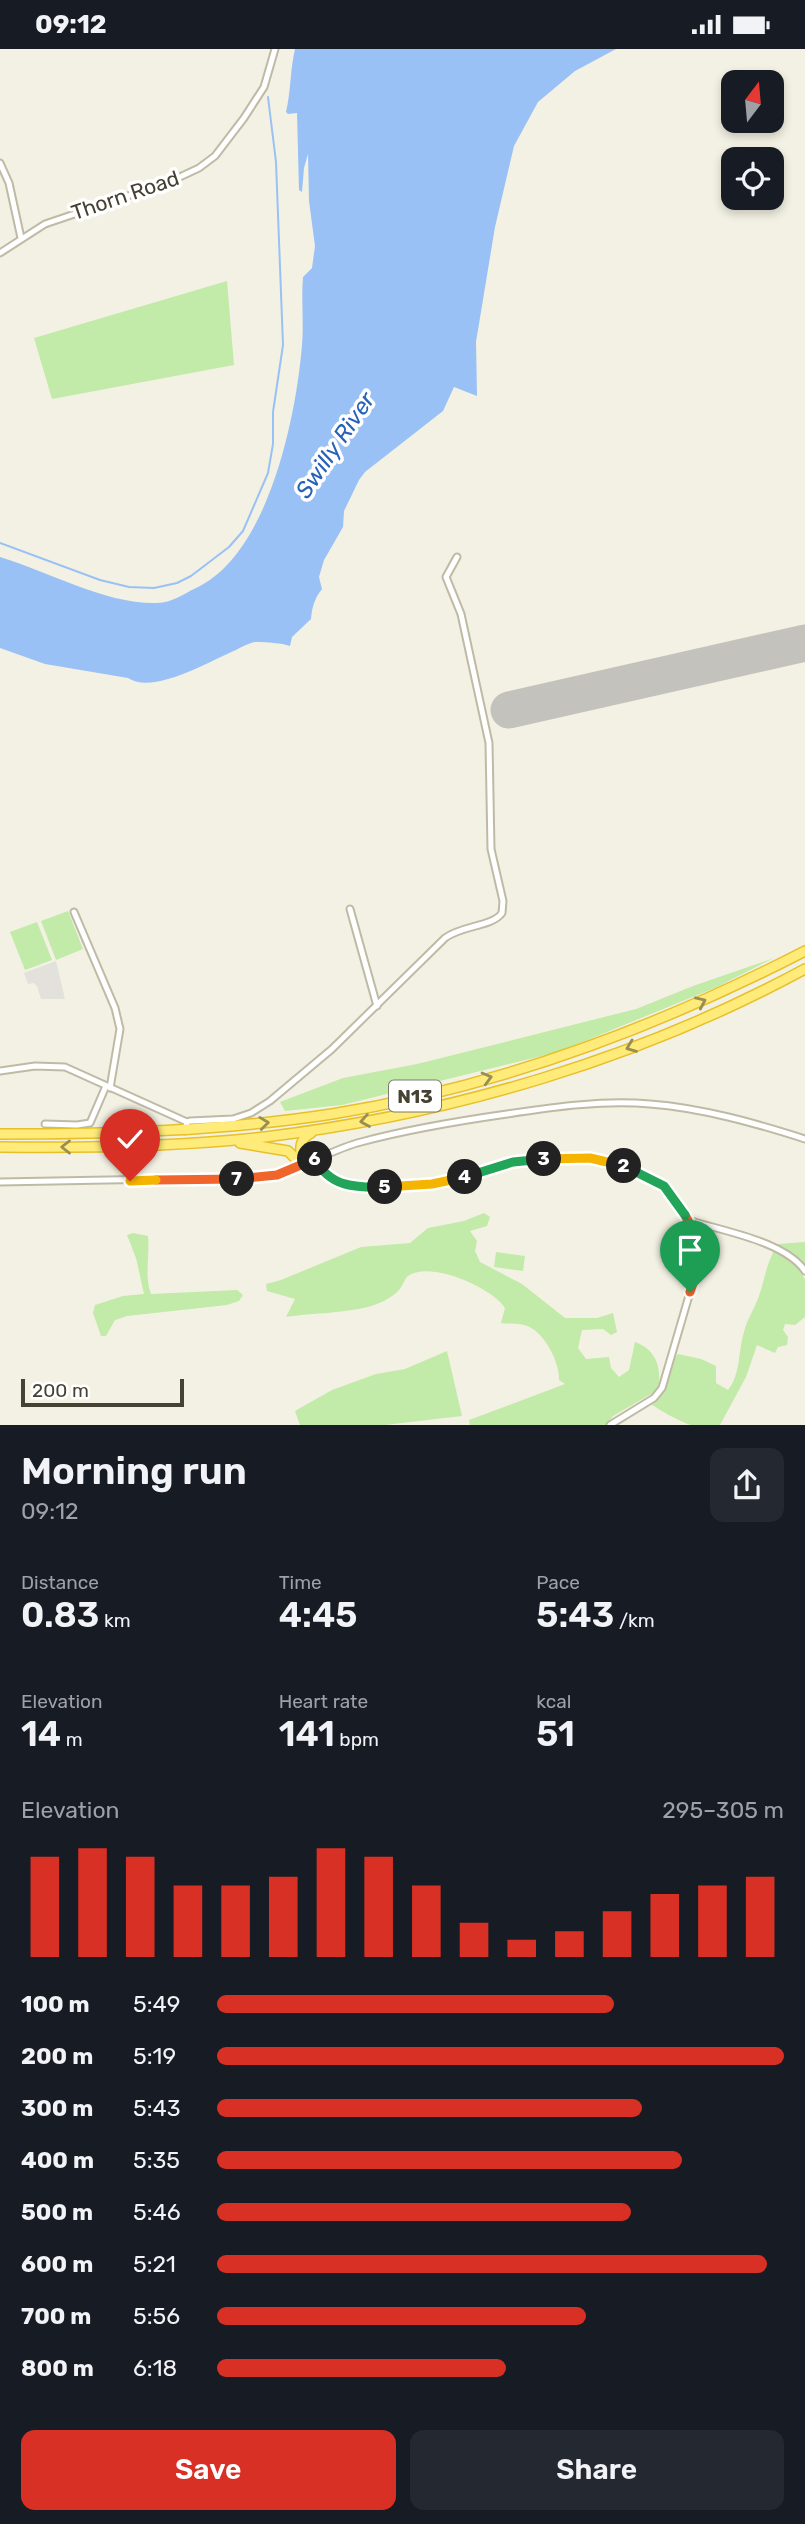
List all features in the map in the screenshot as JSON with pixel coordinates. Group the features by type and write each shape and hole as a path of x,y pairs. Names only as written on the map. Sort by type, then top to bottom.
{"highway":[{"name":"N13","path":"0,1134 103,1134 334,1113 492,1077 577,1051 656,1021 749,980 805,951"},
{"name":"N13","path":"0,1147 126,1147 230,1140 320,1129 454,1103 542,1078 627,1049 707,1017 805,969"},
{"path":"302,1165 300,1149 303,1139 320,1129"},
{"path":"230,1140 288,1151 302,1165"}],"street":[{"name":"Thorn Road","path":"0,253 55,220 169,182 200,167 215,156 264,87 275,49"},
{"path":"0,163 9,183 21,238"},
{"path":"0,1071 50,1065 78,1072 186,1126 233,1119 261,1108 307,1072 449,935 461,928 498,918 503,909 491,849 489,743 461,614 446,577 457,557"},
{"path":"350,909 377,1006"},
{"path":"45,1124 90,1123 108,1087 120,1029 74,912"},
{"path":"0,1182 250,1178 277,1175 359,1142 446,1123 596,1103 648,1103 680,1108 805,1139"},
{"path":"315,1159 321,1170 333,1179 371,1187 442,1182 523,1160 577,1157 603,1160 642,1173 664,1186 674,1196 698,1238 700,1258 662,1388 654,1398 610,1425"},
{"path":"688,1220 779,1249 795,1258 805,1271"}],"green space":[{"path":"227,281 234,365 52,399 34,338"},
{"path":"68,911 83,949 56,960 41,921"},
{"path":"37,922 52,960 25,970 10,932"},
{"path":"774,958 717,987 558,1052 342,1105 285,1111 280,1102 343,1078 417,1064 636,1009"},
{"path":"484,1213 490,1217 487,1226 470,1231 477,1241 475,1251 480,1262 522,1284 565,1318 597,1318 613,1313 617,1332 611,1335 603,1329 582,1330 578,1348 586,1359 609,1357 611,1368 619,1377 629,1370 635,1342 642,1345 656,1361 658,1390 613,1416 606,1425 470,1425 469,1420 565,1384 559,1380 557,1364 544,1339 524,1325 501,1323 505,1308 488,1292 445,1274 418,1272 408,1276 394,1295 375,1305 286,1317 295,1299 267,1291 266,1284 361,1247 410,1243 428,1228 464,1221"},
{"path":"133,1233 148,1236 148,1280 151,1294 237,1290 243,1295 239,1301 227,1305 127,1316 115,1320 106,1336 101,1336 93,1313 95,1305 123,1296 144,1294 136,1258 127,1235"},
{"path":"805,1242 805,1266 799,1266 805,1280 805,1317 795,1325 785,1324 783,1330 788,1337 787,1345 778,1347 775,1353 757,1345 746,1377 720,1425 691,1425 651,1404 663,1391 671,1362 678,1354 701,1359 716,1366 716,1383 728,1390 737,1370 745,1327 774,1250 778,1244"},
{"path":"496,1252 525,1256 523,1271 494,1267"},
{"path":"447,1351 462,1416 385,1425 300,1425 295,1411 332,1390 376,1374 405,1369"}],"shaded area":[{"path":"56,961 65,999 41,999 37,986 34,983 28,984 24,973"}],"water":[{"name":"Swilly River","path":"295,49 616,49 575,71 538,102 514,146 495,227 476,342 477,396 454,387 443,411 365,472 359,480 344,511 343,527 324,560 319,577 322,589 314,604 311,619 292,637 290,646 269,642 252,643 182,675 152,682 139,682 45,664 0,648 0,557 97,593 137,602 162,603 196,588 221,571 242,546 260,516 274,481 293,409 302,345 303,277 312,268 315,246 309,201 308,154 302,192 299,190 297,113 286,112"}],"waterway":[{"path":"0,543 100,580 129,587 154,588 177,583 191,576 229,547 243,531 268,473 273,444 273,412 283,345 276,162 268,97"}],"runway":[{"path":"509,710 805,643"}],"route":[{"path":"130,1181 267,1177 284,1173 315,1159 326,1176 341,1182 360,1187 407,1187 450,1181 523,1160 577,1157 603,1160 652,1178 664,1186 679,1203 698,1238 700,1251 690,1292"}]}
